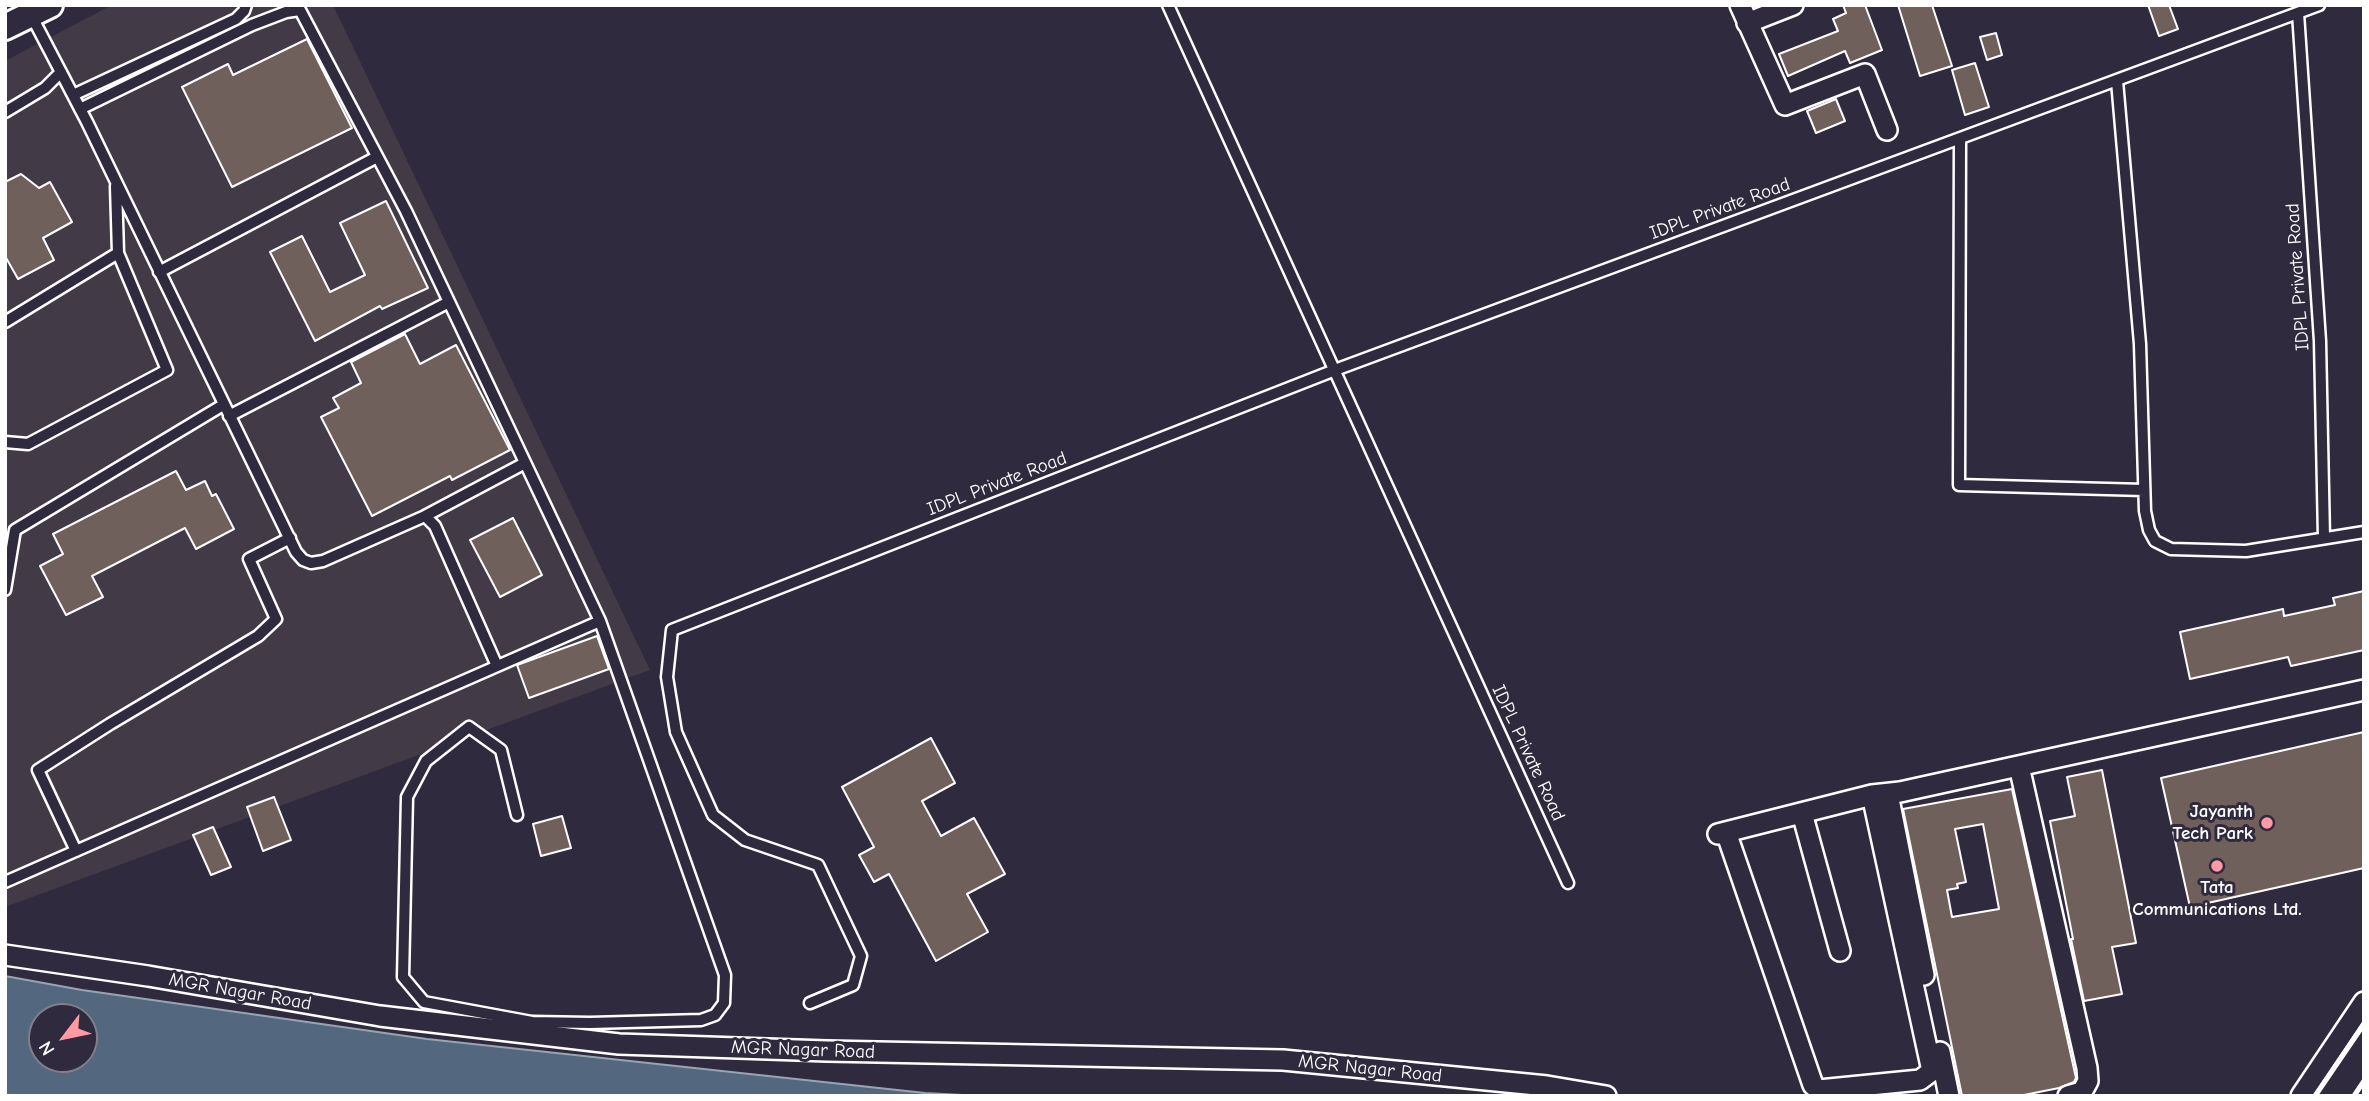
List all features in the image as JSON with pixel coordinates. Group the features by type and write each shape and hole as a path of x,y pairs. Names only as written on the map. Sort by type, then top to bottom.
{"street":[{"path":"1793,5 1744,14 1785,105 1865,74 1887,130"},
{"path":"5,27 41,10"},
{"path":"1880,795 1932,1071 1920,1080 1819,1090 1813,1085 1722,833 1880,795 2364,690"},
{"path":"2020,766 2087,1068 2088,1081 2082,1092 2068,1096"},
{"path":"1880,795 1949,1096"},
{"path":"1802,813 1840,951"},
{"name":"MGR Nagar Road","path":"5,955 148,976 380,1016 619,1044 841,1052 1283,1060 1547,1086 1606,1096"},
{"path":"2301,1096 2364,1002"}],"lane":[{"path":"73,95 236,19 246,5"},
{"path":"1168,5 1335,370"},
{"name":"IDPL Private Road","path":"810,1003 853,985 861,956 818,865 746,840 713,815 676,732 667,677 672,630 1335,370 2319,5"},
{"path":"41,10 61,72 223,405 303,560 311,563 362,545 425,516 525,463"},
{"path":"80,109 253,25 286,12 300,10 449,302 600,621 726,975 724,1003 715,1015 701,1020 532,1022 424,1002 403,977 407,797 426,761 469,727 501,750 517,815"},
{"name":"IDPL Private Road","path":"2298,13 2320,341 2324,538"},
{"path":"5,112 45,88 61,72"},
{"path":"2117,80 2140,344 2144,490 2149,530 2155,541 2171,549 2246,551 2364,532"},
{"path":"1960,139 1959,485 2144,490"},
{"path":"159,272 377,157"},
{"path":"5,442 28,444 167,370 118,253 116,182"},
{"path":"5,322 118,253"},
{"path":"229,416 449,302"},
{"name":"IDPL Private Road","path":"1335,370 1568,883"},
{"path":"5,590 15,530 223,405"},
{"path":"425,516 435,526 497,666"},
{"path":"76,851 38,771 110,724 258,636 276,620 249,559 290,538"},
{"path":"5,882 600,621"}],"shaded area":[{"path":"112,5 333,5 650,670 5,907 5,61"}],"water":[{"path":"5,976 82,990 427,1039 925,1093 982,1096 5,1096"}],"building":[{"path":"1843,5 1865,5 1882,50 1850,63 1845,51 1788,76 1779,54 1838,31 1833,19 1846,13"},
{"path":"1898,5 1932,5 1952,66 1920,76"},
{"path":"2148,5 2169,5 2178,29 2159,36"},
{"path":"1996,33 2002,55 1987,60 1980,37"},
{"path":"307,39 352,128 232,187 182,87 228,64 233,75"},
{"path":"1975,63 1989,107 1965,115 1952,70"},
{"path":"1836,99 1845,121 1816,133 1807,111"},
{"path":"21,174 39,188 50,182 72,222 43,238 54,260 18,279 5,256 5,182"},
{"path":"386,201 428,288 382,309 380,306 315,341 270,252 302,236 330,292 365,275 340,223"},
{"path":"405,334 420,364 456,345 510,450 452,480 450,476 372,516 321,417 339,408 333,398 361,383 351,362"},
{"path":"176,471 186,490 205,481 212,496 216,494 234,529 196,549 185,528 92,576 103,597 66,615 40,566 63,554 53,534"},
{"path":"513,518 542,575 500,597 470,540"},
{"path":"2364,591 2364,650 2291,666 2288,657 2190,679 2180,632 2283,609 2284,616 2335,605 2333,598"},
{"path":"597,636 609,669 529,698 517,665"},
{"name":"Jayanth Tech Park","path":"2364,732 2364,868 2190,907 2161,778"},
{"path":"931,738 955,783 922,801 941,836 974,818 1005,874 967,894 988,932 936,961 889,874 874,882 859,855 874,847 842,787"},
{"path":"2102,770 2136,943 2112,947 2122,994 2084,1001 2050,821 2075,816 2067,777"},
{"path":"2012,789 2076,1078 2074,1082 2059,1088 2019,1096 1962,1096 1903,809","holes":["1983,824 1999,909 1952,917 1947,890 1958,888 1957,884 1966,882 1955,829"]},
{"path":"274,797 291,840 263,851 247,807"},
{"path":"562,816 571,848 541,856 533,824"},
{"path":"213,827 231,867 211,875 193,835"}],"railway":[{"path":"2315,1096 2364,1024"},
{"path":"2354,1096 2364,1081"}],"place":[{"name":"Jayanth Tech Park","path":"2267,823"},
{"name":"Tata Communications Ltd.","path":"2217,866"}]}
